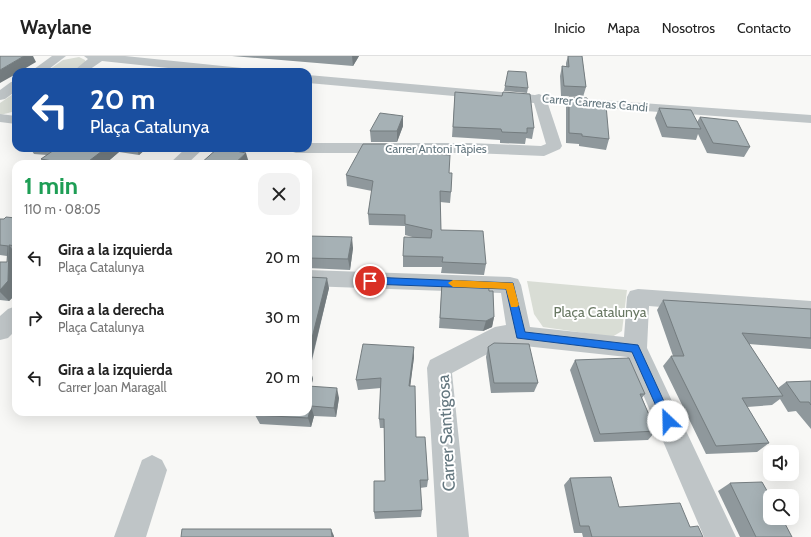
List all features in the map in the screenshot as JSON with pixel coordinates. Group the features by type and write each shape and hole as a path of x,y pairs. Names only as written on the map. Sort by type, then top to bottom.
{"street":[{"path":"42,68 60,56"},
{"path":"82,68 95,56 204,68"},
{"path":"242,68 245,59"},
{"name":"Carrer Carreras Candi","path":"312,79 697,112 811,119"},
{"path":"0,96 12,88"},
{"name":"Carrer Antoni Tàpies","path":"312,148 470,148 531,152 544,151 554,146 539,98"},
{"path":"182,160 191,152"},
{"path":"312,278 510,285 520,336 635,348"},
{"path":"720,537 635,348 638,297 811,310"},
{"path":"0,331 12,319"},
{"name":"Carrer Santigosa","path":"453,537 439,368 503,334 520,336"},
{"path":"130,537 152,470"}],"green space":[{"path":"79,57 86,62 77,68 52,68 63,60"},
{"path":"12,95 12,112 0,115 0,103"},
{"name":"Plaça Catalunya","path":"527,281 627,290 622,331 612,337 543,327 534,314"}],"building":[{"path":"0,56 24,56 0,70"},
{"path":"568,56 582,56 586,87 564,86 562,66 569,67"},
{"path":"508,71 526,72 528,88 505,86"},
{"path":"455,92 502,96 503,92 530,94 534,128 527,128 527,133 502,132 501,129 453,127"},
{"path":"569,97 587,98 588,104 606,105 609,139 569,133"},
{"path":"659,108 691,110 701,129 667,127"},
{"path":"380,113 403,116 397,131 370,131"},
{"path":"700,117 737,121 750,147 713,143"},
{"path":"363,144 392,144 390,149 414,153 450,155 449,173 452,173 451,192 440,191 441,230 483,231 486,264 442,262 443,257 403,256 404,237 431,238 432,230 405,224 405,215 368,214 373,181 346,175"},
{"path":"51,152 101,152 90,160 41,159"},
{"path":"214,152 246,153 238,160 204,160"},
{"path":"6,217 12,218 12,245 9,245 8,281 0,290 0,262 7,262 8,246 0,245 0,219 4,219"},
{"path":"312,236 352,237 348,259 312,258"},
{"path":"312,277 327,278 312,338"},
{"path":"442,282 488,283 489,291 493,291 494,317 486,321 440,318"},
{"path":"663,300 811,309 811,338 742,333 783,396 742,398 769,443 716,446 671,356 684,356"},
{"path":"494,343 529,344 538,383 494,383 488,347"},
{"path":"363,344 414,347 409,386 415,386 416,437 425,437 428,480 420,480 422,510 374,512 374,481 385,481 384,419 379,419 381,378 356,380"},
{"path":"629,358 645,394 640,394 656,431 600,434 575,360"},
{"path":"811,381 811,405 809,402 800,402 786,382"},
{"path":"312,386 337,388 334,408 312,406"},
{"path":"273,416 308,416 308,418"},
{"path":"611,477 619,507 680,503 690,527 698,526 703,537 592,537 589,526 580,526 570,478"},
{"path":"762,482 766,489 763,489 763,525 786,525 792,537 756,537 730,483"},
{"path":"182,529 331,529 332,537 181,537"}],"slow traffic":[{"path":"453,283 510,285 514,305"}],"route":[{"path":"370,281 510,285 520,336 635,348 668,421"}]}
